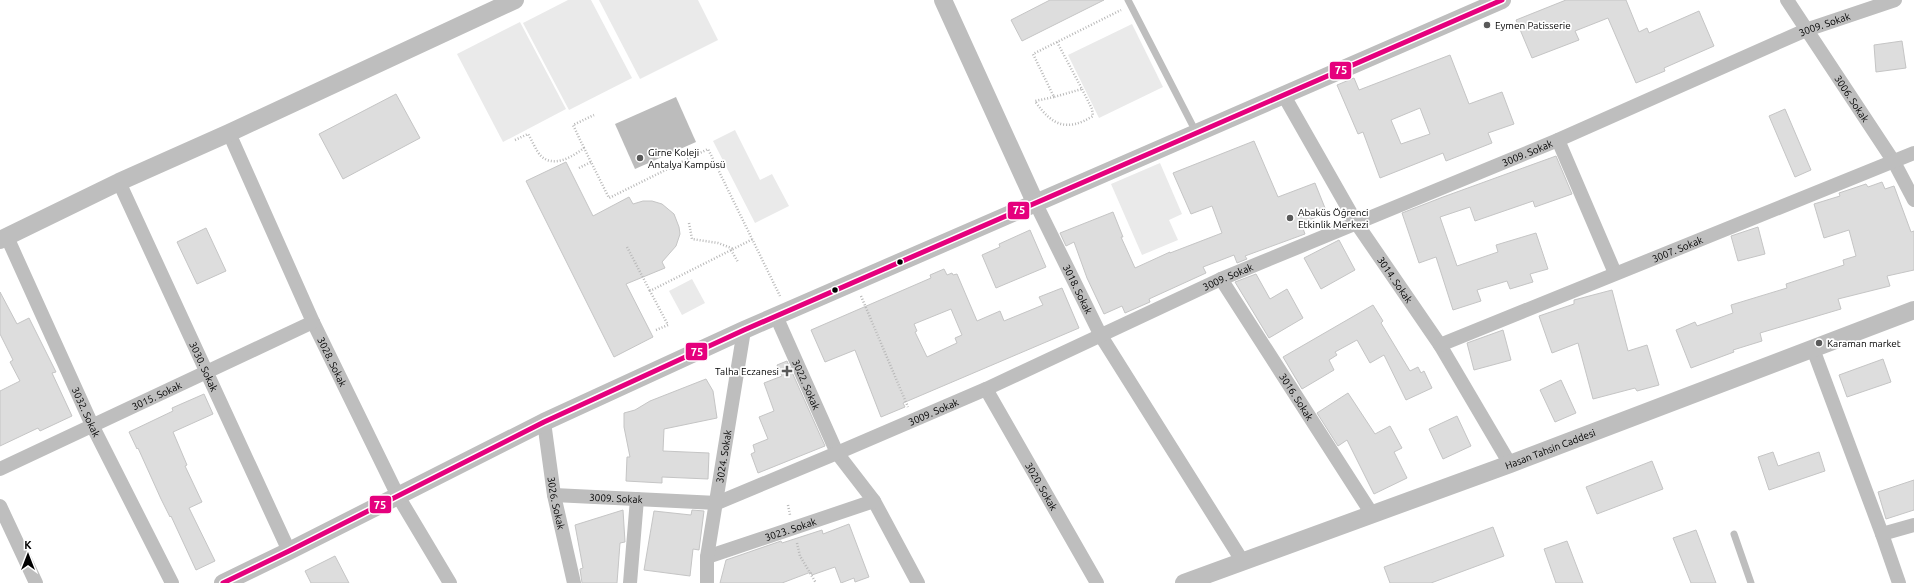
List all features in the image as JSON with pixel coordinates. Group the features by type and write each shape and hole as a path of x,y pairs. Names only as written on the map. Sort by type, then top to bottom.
{"street":[{"path":"3,238 119,182 229,133 515,0"},
{"name":"3018. Sokak","path":"943,0 1035,202 1101,336 1243,562"},
{"path":"223,583 544,422 744,330 1035,202 1502,0"},
{"name":"3006. Sokak","path":"1787,0 1894,162 1914,200"},
{"name":"3009. Sokak","path":"554,495 717,503 914,421 1221,280 1558,140 1806,30 1895,0"},
{"name":"3014. Sokak","path":"1284,94 1356,224 1440,345 1510,464"},
{"name":"3028. Sokak","path":"229,133 313,322 398,496 450,583"},
{"path":"1558,140 1615,273"},
{"name":"3007. Sokak","path":"1440,345 1914,153"},
{"name":"3030. Sokak","path":"119,182 289,551"},
{"name":"3032. Sokak","path":"3,238 92,425 172,583"},
{"name":"3016. Sokak","path":"1221,280 1372,514"},
{"name":"Hasan Tahsin Caddesi","path":"1184,583 1510,464 1914,310"},
{"name":"3022. Sokak","path":"782,313 837,453 874,501 918,583"},
{"name":"3015. Sokak","path":"0,469 313,322"},
{"name":"3024. Sokak","path":"706,583 707,557 744,330"},
{"path":"1813,349 1899,583"},
{"name":"3020. Sokak","path":"986,389 1097,583"},
{"name":"3026. Sokak","path":"544,422 554,495 574,583"},
{"path":"630,583 637,499"},
{"name":"3023. Sokak","path":"707,557 874,501"},
{"path":"0,506 36,583"},
{"path":"1882,534 1914,524"}],"lane":[{"path":"1129,3 1196,132"},
{"path":"1734,534 1751,583"}],"path":[{"path":"1054,97 1033,54 1129,3"},
{"path":"1057,42 1082,89 1092,109 1093,116 1084,122 1066,126 1055,123 1044,114 1035,101 1082,89"},
{"path":"594,115 573,125 609,198 708,149 753,239 782,313"},
{"path":"515,140 528,134 540,155 551,161 562,160 584,148"},
{"path":"579,168 591,162"},
{"path":"689,223 692,239 718,242 733,250 738,262"},
{"path":"650,291 753,239"},
{"path":"627,247 668,325 656,330"},
{"path":"855,281 914,421"},
{"path":"793,528 800,556 816,583"}],"shaded area":[{"path":"568,0 591,0 632,78 569,110 523,23"},
{"path":"599,0 698,0 718,40 640,79"},
{"path":"520,22 566,109 503,142 457,54"},
{"path":"1132,24 1163,87 1099,118 1068,55"},
{"path":"676,97 696,142 635,169 615,124"},
{"path":"735,130 760,180 772,174 789,206 755,223 713,141"},
{"path":"1160,163 1182,214 1169,220 1178,240 1142,255 1111,184"},
{"path":"692,279 705,303 682,315 669,291"}],"building":[{"path":"1050,0 1104,0 1022,41 1011,20"},
{"path":"1566,0 1626,0 1639,32 1647,28 1649,33 1699,11 1714,46 1664,68 1665,71 1636,83 1608,18 1575,31 1579,40 1532,58 1516,20"},
{"path":"1902,41 1906,68 1876,72 1874,45"},
{"path":"1450,55 1469,104 1502,92 1514,124 1488,133 1492,143 1446,161 1443,153 1380,178 1363,132 1358,134 1337,85 1354,78 1359,90","holes":["1420,108 1430,134 1401,144 1391,120"]},
{"path":"396,94 420,138 343,179 319,134"},
{"path":"1785,109 1811,170 1795,177 1769,116"},
{"path":"1254,141 1278,197 1315,183 1327,213 1301,223 1305,234 1245,256 1247,259 1237,263 1234,255 1203,267 1206,273 1149,299 1150,302 1125,313 1122,306 1104,314 1087,278 1074,242 1066,246 1060,233 1113,212 1123,237 1121,237 1135,268 1170,252 1222,233 1212,206 1191,214 1173,173"},
{"path":"1556,156 1572,194 1535,207 1533,201 1475,221 1470,207 1440,217 1457,266 1498,252 1496,245 1536,233 1548,269 1530,274 1533,282 1510,289 1507,281 1477,290 1481,301 1453,310 1436,257 1419,263 1402,213"},
{"path":"566,162 593,216 629,197 633,204 643,201 652,201 662,204 674,214 679,227 680,234 676,246 662,262 665,268 626,284 653,337 614,357 526,181"},
{"path":"1882,182 1885,189 1894,186 1911,232 1914,231 1914,270 1887,276 1890,286 1838,299 1841,309 1760,333 1762,341 1733,350 1734,352 1691,368 1676,330 1695,322 1697,326 1733,313 1731,305 1787,288 1786,284 1844,265 1843,260 1856,256 1849,230 1824,238 1814,204 1840,196 1839,193 1866,184 1868,187"},
{"path":"1758,227 1765,254 1738,261 1731,236"},
{"path":"206,228 226,271 197,284 177,242"},
{"path":"1030,230 1046,267 996,288 982,255 1000,247 999,244"},
{"path":"1339,240 1355,270 1321,289 1304,258"},
{"path":"944,269 947,275 952,273 953,275 957,274 977,321 1000,311 1004,321 1043,305 1039,297 1062,288 1079,328 903,403 905,407 881,417 855,350 825,362 811,330 931,278 930,275","holes":["951,309 962,335 955,338 957,343 927,357 915,332 917,331 914,324"]},
{"path":"1256,274 1270,299 1287,289 1303,318 1269,338 1235,282"},
{"path":"1612,290 1628,351 1647,345 1659,385 1637,391 1635,388 1593,399 1578,343 1552,353 1539,316 1574,304 1574,300"},
{"path":"0,292 17,324 29,318 56,372 52,373 72,416 40,431 38,428 0,446 0,391 20,381 10,362 13,360 0,334"},
{"path":"1373,305 1383,321 1381,323 1410,371 1418,367 1421,373 1424,371 1432,388 1406,400 1384,355 1370,363 1357,340 1335,352 1337,355 1329,360 1334,370 1302,389 1283,357"},
{"path":"1503,330 1511,360 1474,370 1467,343"},
{"path":"1883,359 1891,382 1847,397 1839,375"},
{"path":"787,361 825,446 758,473 751,454 755,452 753,445 768,439 759,417 774,411 764,383 782,376 777,365"},
{"path":"706,379 713,391 717,418 664,429 663,451 709,453 708,479 662,477 662,483 626,481 627,457 630,457 624,427 624,413 635,410 650,401"},
{"path":"1561,380 1576,413 1555,422 1540,390"},
{"path":"1348,393 1375,434 1390,426 1402,448 1394,452 1407,478 1374,494 1347,440 1338,446 1317,413"},
{"path":"204,394 213,414 173,432 187,465 185,466 202,502 189,508 215,561 196,570 129,432 173,411 172,408"},
{"path":"1457,416 1471,446 1443,459 1429,429"},
{"path":"1773,452 1778,466 1819,452 1825,471 1769,490 1758,457"},
{"path":"1652,461 1663,489 1597,514 1586,487"},
{"path":"1914,480 1914,510 1886,519 1878,492"},
{"path":"623,510 625,542 620,543 617,583 582,583 580,569 583,568 575,525"},
{"path":"692,510 704,511 699,550 693,549 690,576 644,570 654,511 691,515"},
{"path":"849,524 869,577 855,582 854,578 841,583 835,567 812,575 811,572 782,583 720,583 726,560 781,541 782,543 822,530 823,534"},
{"path":"1493,527 1504,556 1431,583 1390,583 1384,567"},
{"path":"1696,530 1716,583 1691,583 1673,538"},
{"path":"1567,541 1583,583 1556,583 1544,549"},
{"path":"335,556 349,583 311,583 305,571"}],"transit line":[{"name":"75","path":"223,583 544,422 744,330 1502,0"}],"place":[{"name":"Eymen Patisserie","path":"1487,25"},
{"name":"Girne Koleji Antalya Kampüsü","path":"640,158"},
{"name":"Abaküs Öğrenci Etkinlik Merkezi","path":"1290,218"},
{"name":"Karaman market","path":"1819,343"},
{"name":"Talha Eczanesi","path":"787,371"}]}
